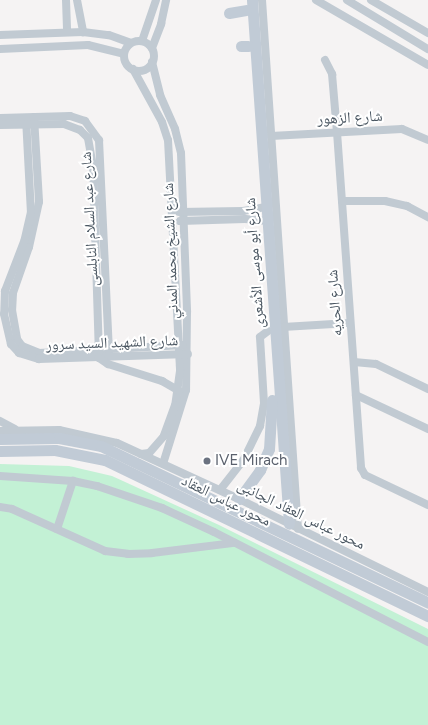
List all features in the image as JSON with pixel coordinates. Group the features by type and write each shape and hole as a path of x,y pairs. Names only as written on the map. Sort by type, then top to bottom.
{"main road":[{"name":"شارع أبو موسى الأشعرى","path":"252,0 253,69 263,208 271,408 294,527"},
{"name":"شارع أبو موسى الأشعرى","path":"246,5 245,46 253,69"},
{"path":"229,13 246,5"},
{"name":"شارع أبو موسى الأشعرى","path":"239,499 260,470 269,449 271,408 263,221"},
{"name":"محور عباس العقاد","path":"0,439 59,438 81,441 139,458 341,556 411,595 428,610"},
{"name":"محور عباس العقاد","path":"0,451 55,450 105,460 407,606 428,610"},
{"path":"407,606 412,603 411,595"}],"street":[{"path":"66,0 67,32"},
{"path":"77,0 83,32"},
{"path":"142,41 156,0"},
{"path":"131,43 124,54 125,61 133,69 144,70 152,62 152,48 161,24 166,0"},
{"path":"262,0 294,527"},
{"path":"316,0 428,65"},
{"path":"347,0 426,47 417,58"},
{"path":"371,0 428,33"},
{"path":"0,35 83,32 108,35 131,43 142,41 152,48"},
{"path":"0,49 88,45 124,54"},
{"name":"شارع الحريه","path":"325,60 332,74 362,472 428,505"},
{"name":"شارع الشيخ محمد المدني","path":"152,62 160,95 179,141 184,216 188,345 183,354 179,390 167,437 163,464"},
{"name":"شارع الشيخ محمد المدني","path":"133,69 166,130 173,217 179,346 183,354 184,401 167,437 149,453 139,458"},
{"name":"شارع عبد السلام النابلسى","path":"0,125 70,116 79,119 90,126 98,137 102,176 109,358"},
{"name":"شارع عبد السلام النابلسى","path":"0,118 68,125 80,130 89,141 92,177 99,358"},
{"name":"شارع الشهيد السيد سرور","path":"30,121 34,212 29,247 13,293 12,310 17,339 22,346 39,353 109,348 188,345"},
{"name":"شارع الزهور","path":"271,136 402,129 428,140"},
{"path":"89,141 98,137"},
{"path":"92,177 102,176"},
{"path":"342,201 385,201 406,206 428,217"},
{"path":"173,217 263,208"},
{"name":"شارع الشهيد السيد سرور","path":"34,212 26,239 5,291 4,314 11,344 19,353 39,359 109,358 183,354"},
{"path":"184,216 263,221"},
{"path":"283,327 350,322"},
{"path":"99,358 108,364 162,381 179,390"},
{"path":"354,362 376,364 428,389"},
{"path":"356,395 428,429"},
{"path":"220,490 249,451 260,426 271,408"},
{"path":"0,421 16,430"},
{"name":"محور عباس العقاد الجانبى","path":"0,431 16,430 74,432 102,438 139,458 163,464 239,499 294,527 341,556 428,592"},
{"path":"0,476 73,481 97,486 162,508 428,642"},
{"path":"57,529 73,481"},
{"path":"0,507 57,529 105,550 128,554 152,554 234,543"}],"green space":[{"path":"0,464 69,466 112,476 219,525 428,629 428,725 0,725"}],"place":[{"name":"IVE Mirach","path":"207,461"}]}
